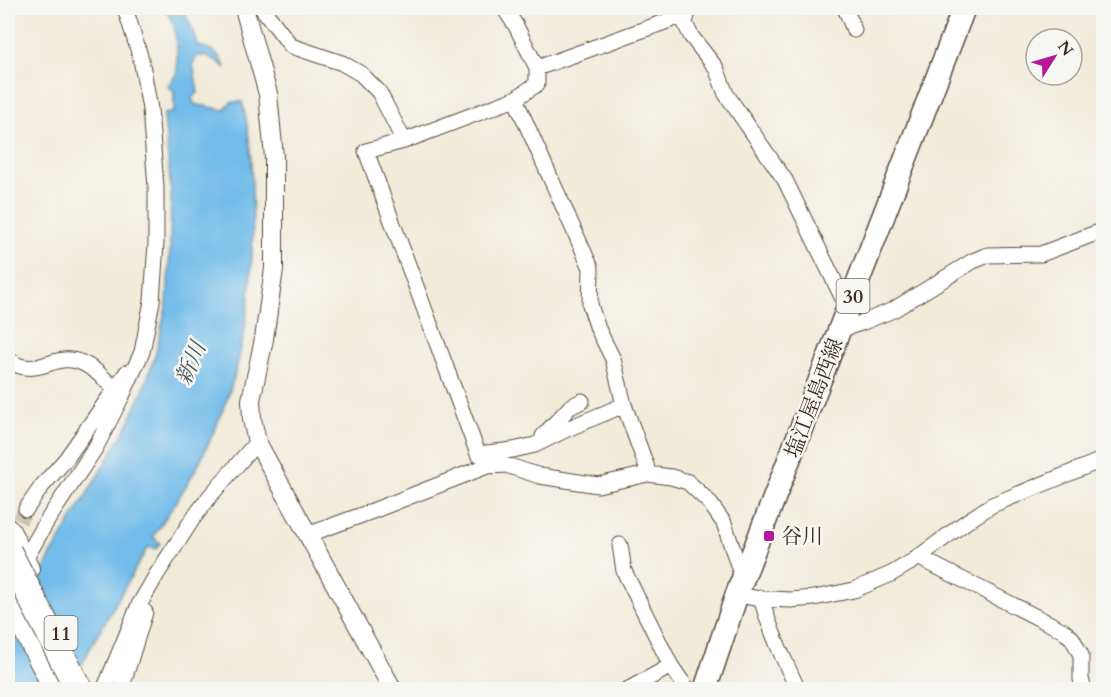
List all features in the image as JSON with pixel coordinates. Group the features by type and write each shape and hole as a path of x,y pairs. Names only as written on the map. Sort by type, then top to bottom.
{"highway":[{"name":"11","path":"8,531 21,564 91,690"},
{"path":"21,564 79,690"},
{"path":"8,591 58,690"},
{"name":"11","path":"8,614 48,690"}],"main road":[{"name":"塩江屋島西線","path":"705,690 747,591 844,319 964,8"}],"street":[{"path":"8,591 47,521 96,447 123,396 141,352 152,301 156,243 156,187 150,109 141,59 125,8"},
{"path":"244,8 267,94 274,157 274,269 264,339 251,400 256,442 393,690"},
{"path":"262,8 291,46 342,63 362,74 379,92 404,141"},
{"path":"504,8 516,26 537,68 537,84 515,99 404,141 366,152 478,454 535,445 624,405"},
{"path":"845,8 854,30"},
{"path":"537,68 688,11"},
{"path":"688,11 685,23 691,36 716,68 726,94 785,180 844,319 861,323 893,310 973,261 988,255 1041,254 1104,230"},
{"path":"515,99 591,268 590,305 598,329 613,359 624,405 648,474"},
{"path":"26,509 42,486 66,459 141,352"},
{"path":"8,359 19,366 35,368 61,359 79,361 94,370 114,388"},
{"path":"311,543 370,512 509,457 527,453 570,407 582,401"},
{"path":"104,690 138,607 157,574 210,496 256,442"},
{"path":"747,591 790,600 854,590 891,574 992,505 1104,459"},
{"path":"487,466 506,465 540,476 598,485 648,474 688,482 709,502 724,522 747,591 766,618 798,690"},
{"path":"620,545 624,571 670,666 688,690"},
{"path":"918,557 1062,630 1072,638 1081,655 1081,679 1084,690"},
{"path":"121,690 157,574"},
{"path":"627,690 670,666"}],"water":[{"name":"新川","path":"165,8 182,8 198,46 215,52 225,67 207,56 196,56 193,64 198,93 192,98 194,104 224,110 231,102 242,102 245,113 251,166 253,217 248,304 238,362 220,417 202,457 153,537 160,543 156,549 148,547 69,689 8,689 8,637 51,555 126,428 155,356 167,303 170,248 171,193 164,114 174,112 174,92 168,86 177,73 174,26"}],"tunnel":[{"path":"8,541 26,509"}],"place":[{"name":"谷川","path":"769,536"}]}
